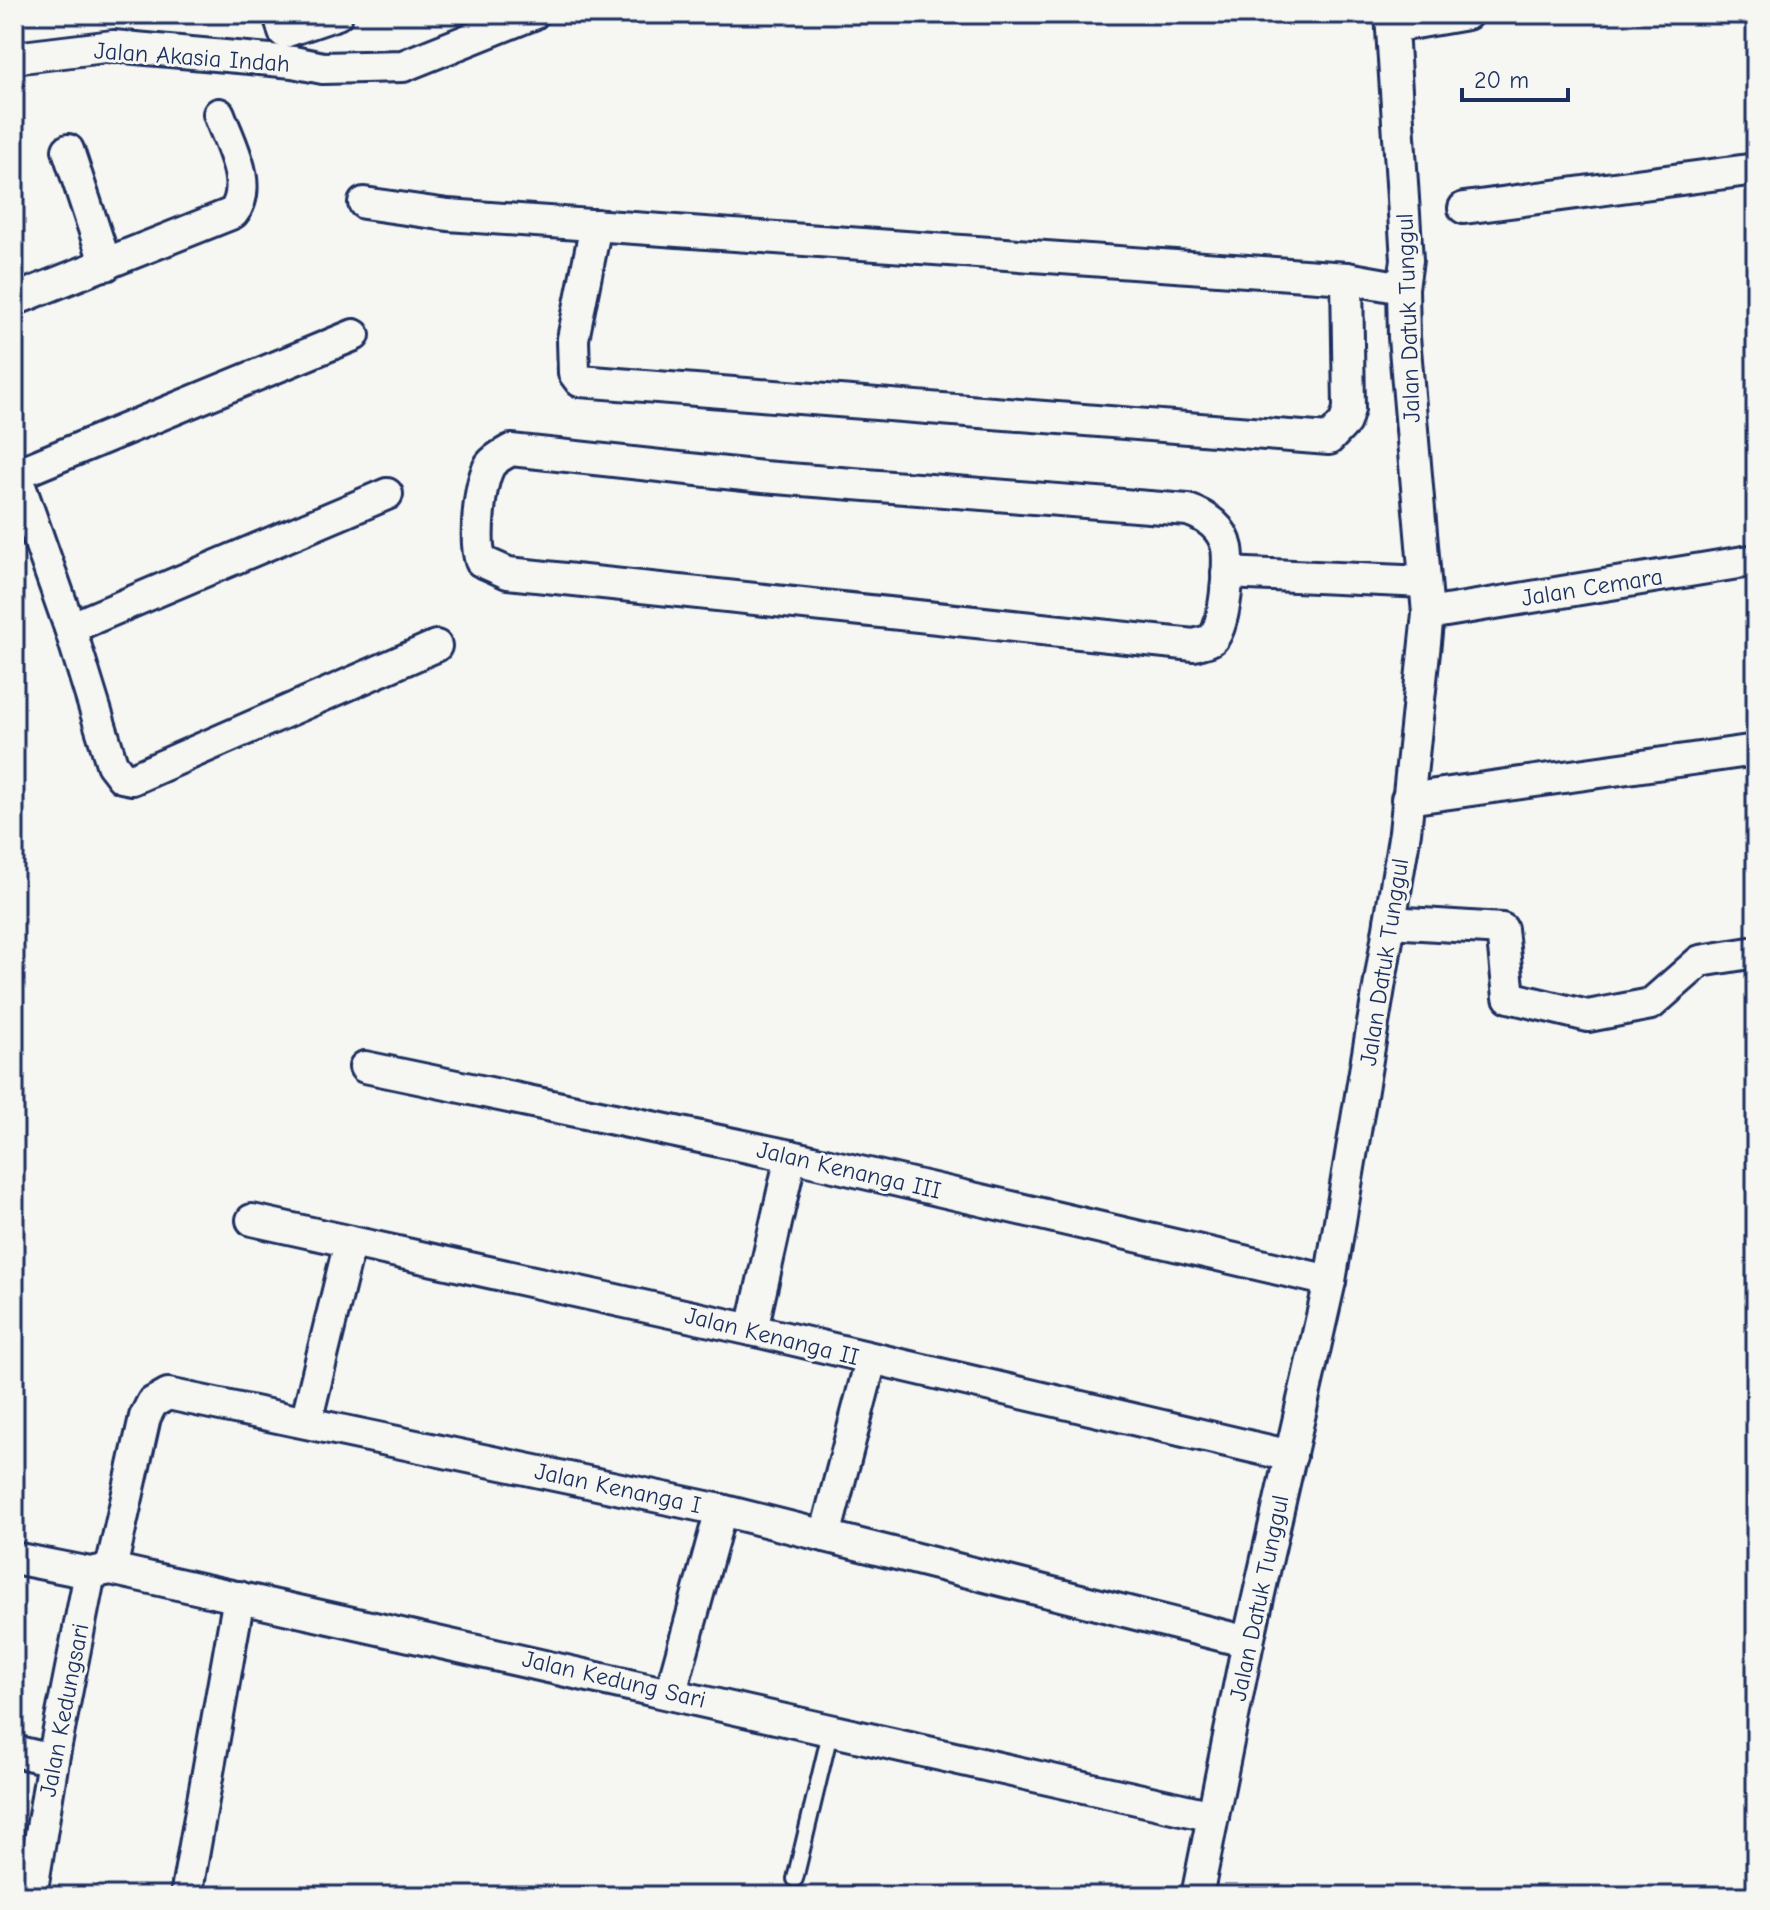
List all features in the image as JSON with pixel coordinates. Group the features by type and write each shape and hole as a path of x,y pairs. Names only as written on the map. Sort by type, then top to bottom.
{"street":[{"path":"279,14 284,32 337,14"},
{"name":"Jalan Akasia Indah","path":"14,58 113,46 293,62 323,68 403,66 533,14"},
{"path":"1391,21 1467,14"},
{"name":"Jalan Datuk Tunggul","path":"1197,1896 1248,1642 1330,1281 1405,832 1428,614 1403,288 1407,260 1391,21"},
{"path":"14,300 233,213 240,205 243,181 219,114"},
{"path":"68,150 106,265"},
{"path":"1464,208 1756,169"},
{"path":"364,203 448,215 1347,278 1403,288"},
{"path":"596,225 573,339 574,373 580,381 1329,439 1339,432 1349,409 1347,278"},
{"path":"354,335 15,472 70,628 112,764 122,777 132,779 436,646"},
{"path":"511,450 763,477 1188,510 1206,516 1216,527 1227,546 1227,573 1220,630 1211,639 1194,645 533,577 489,566 481,561 475,546 486,474 492,461 511,450"},
{"path":"70,628 387,494"},
{"name":"Jalan Cemara","path":"1428,614 1756,560"},
{"path":"1227,573 1425,582"},
{"path":"1407,799 1756,750"},
{"path":"1390,922 1502,929 1509,997 1588,1016 1651,1004 1700,961 1756,952"},
{"name":"Jalan Kenanga III","path":"365,1067 791,1156 1330,1281"},
{"path":"752,1330 791,1156"},
{"name":"Jalan Kenanga II","path":"252,1220 752,1330 1291,1456"},
{"path":"306,1422 350,1242"},
{"path":"825,1536 871,1360"},
{"name":"Jalan Kenanga I","path":"101,1571 145,1417 152,1403 168,1394 721,1510 1248,1642"},
{"path":"671,1692 721,1510"},
{"name":"Jalan Kedung Sari","path":"14,1558 239,1597 1213,1816"},
{"name":"Jalan Kedungsari","path":"31,1896 53,1760 101,1571"},
{"path":"186,1896 239,1597"},
{"path":"14,1751 53,1760"}],"lane":[{"path":"795,1879 831,1729"}]}
